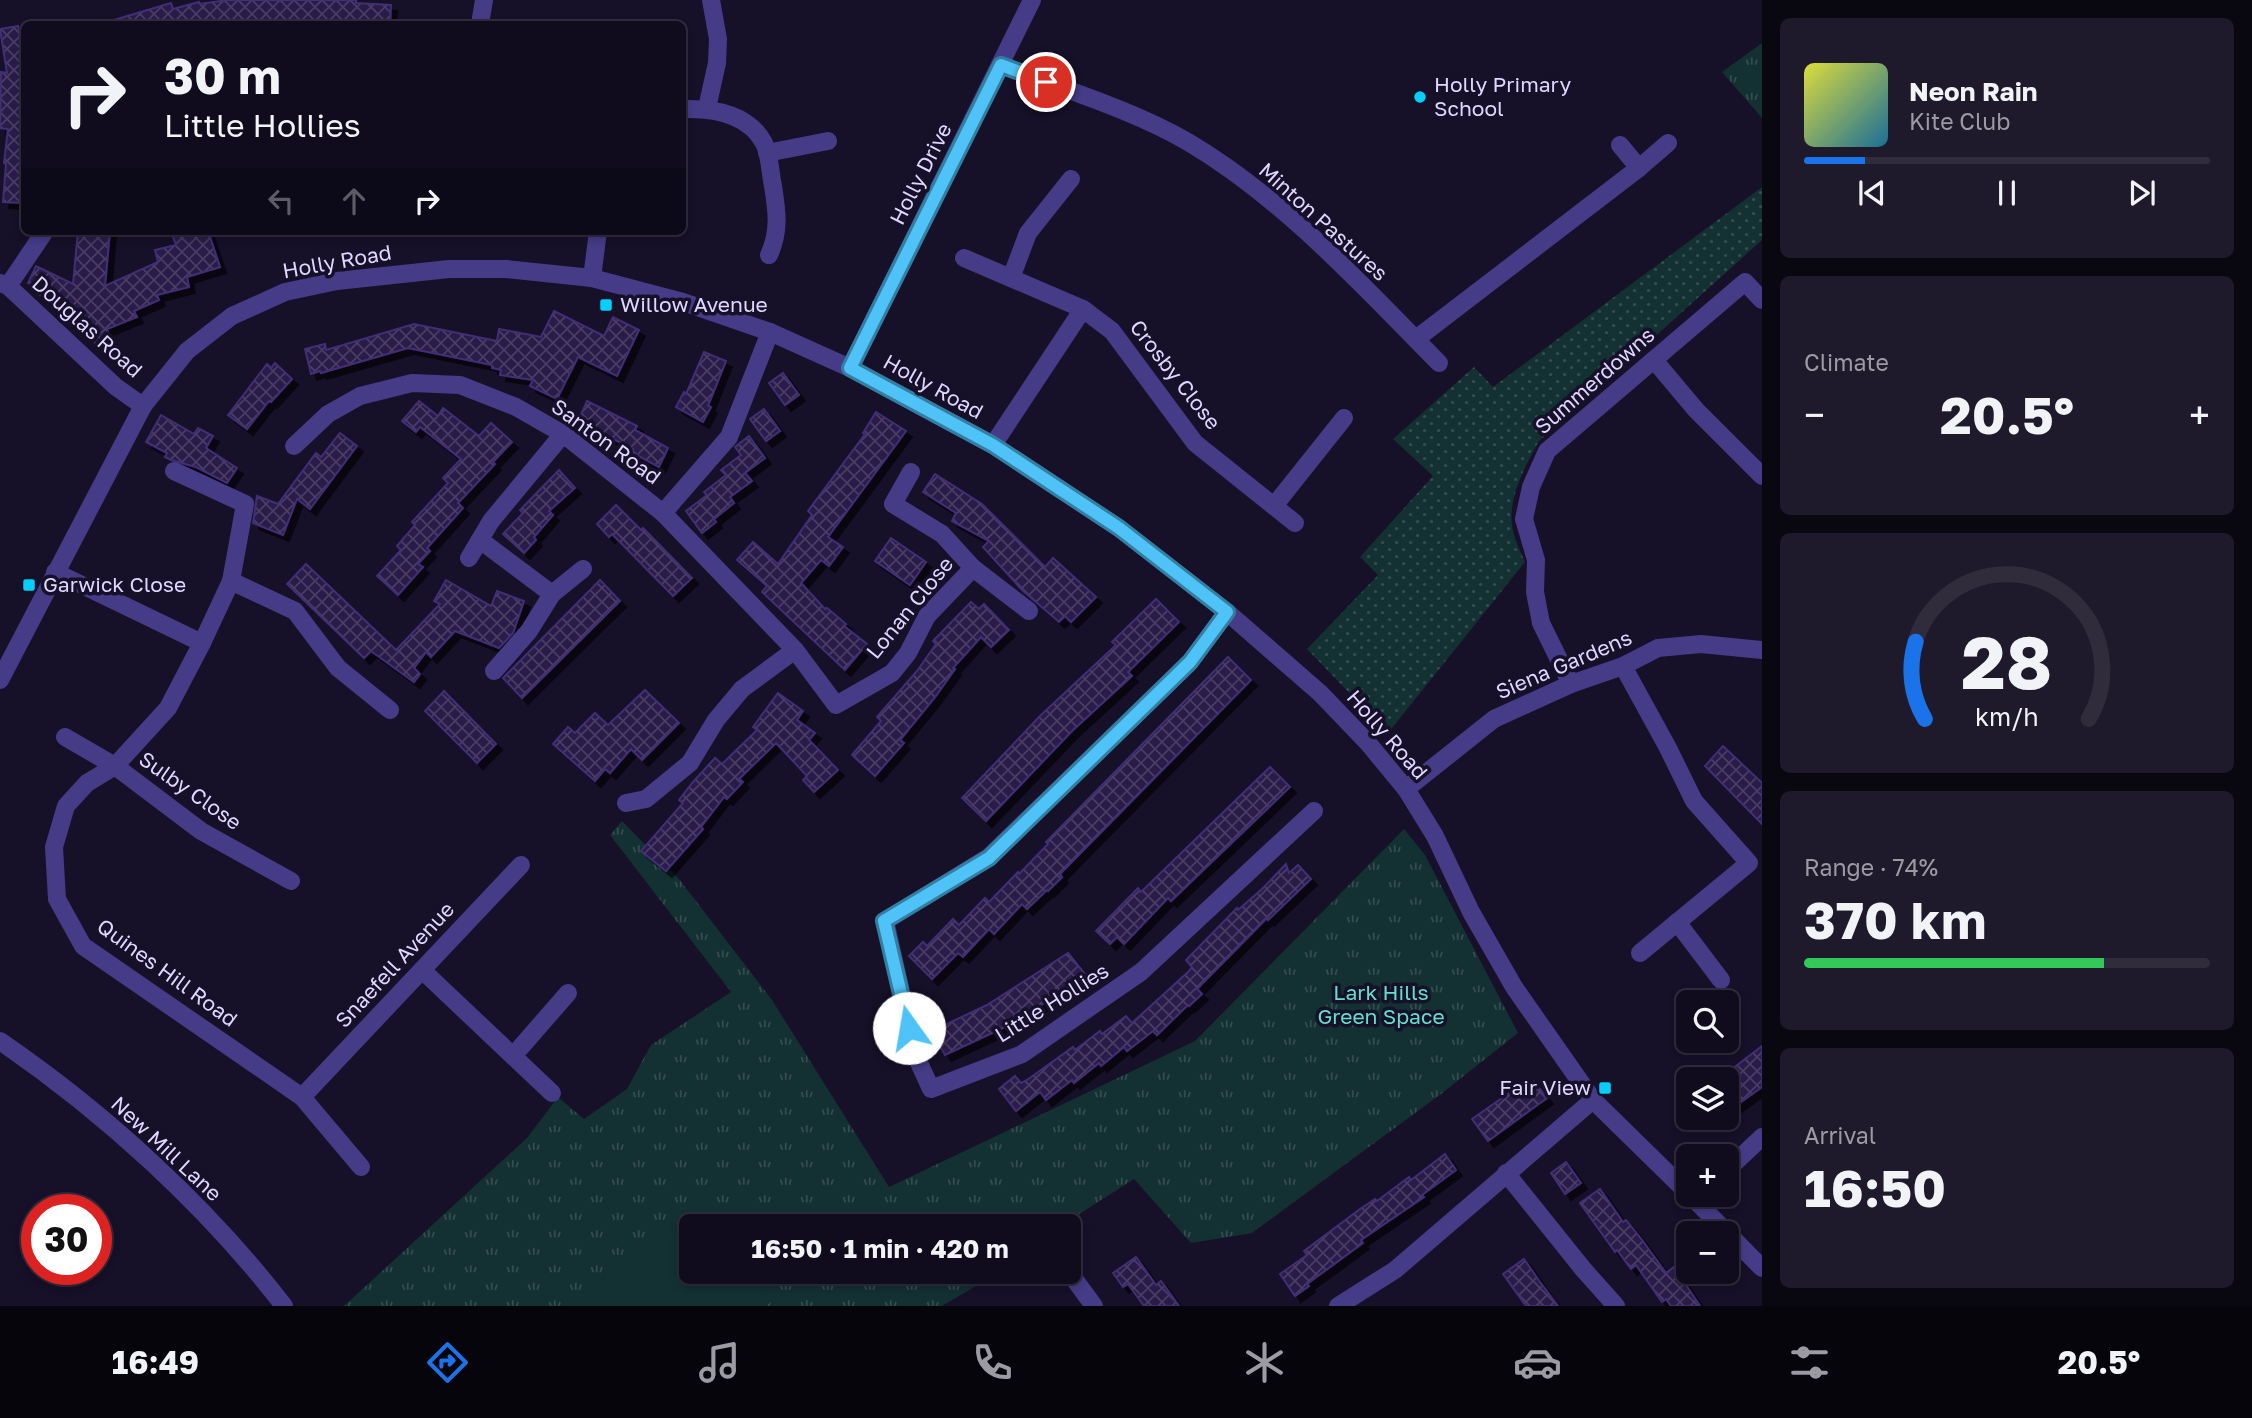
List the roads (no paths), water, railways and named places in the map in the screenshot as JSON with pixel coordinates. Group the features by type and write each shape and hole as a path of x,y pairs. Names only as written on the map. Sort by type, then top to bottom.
{"street":[{"path":"480,21 484,0"},
{"path":"707,108 717,64 718,39 711,0"},
{"name":"Holly Drive","path":"850,368 1032,0"},
{"name":"Minton Pastures","path":"1001,65 1158,126 1229,169 1290,217 1439,363"},
{"path":"686,109 707,108 743,120 763,142 778,215 777,232 769,255"},
{"path":"767,153 828,141"},
{"path":"1416,339 1668,144"},
{"path":"1620,145 1639,168"},
{"path":"1011,278 1028,233 1071,179"},
{"path":"4,285 41,235"},
{"path":"592,278 597,235"},
{"name":"Crosby Close","path":"964,258 1083,309 1112,331 1195,443 1295,523"},
{"name":"Holly Road","path":"0,681 143,406 187,351 232,316 285,292 337,281 449,269 506,268 592,278 683,302 771,332 850,368 993,445 1119,528 1227,612 1320,693 1368,743 1406,789 1435,836 1471,912 1514,987 1592,1100 1676,1178"},
{"name":"Summerdowns","path":"1570,684 1541,623 1535,592 1536,560 1524,519 1531,487 1547,451 1745,282 1762,300"},
{"name":"Douglas Road","path":"4,285 116,387 143,406"},
{"path":"993,445 1083,309"},
{"name":"Santon Road","path":"663,513 729,437 771,332"},
{"path":"1654,360 1696,410 1762,476"},
{"name":"Santon Road","path":"294,446 328,414 360,396 412,383 460,385 516,407 562,434 663,513 795,650 835,705"},
{"path":"1274,506 1345,418"},
{"path":"469,558 491,522 562,434"},
{"name":"Quines Hill Road","path":"174,471 245,504 231,580 168,708 115,766 87,783 66,806 54,847 57,899 83,946 302,1097 361,1167"},
{"name":"Lonan Close","path":"835,705 892,673 908,653 927,616 974,568 942,534 893,504 911,472"},
{"path":"480,540 552,594"},
{"path":"974,568 1029,611"},
{"path":"494,671 529,631 552,594 583,569"},
{"path":"55,572 202,643"},
{"path":"231,580 295,611 338,668 390,710"},
{"name":"Little Hollies","path":"1227,612 1190,662 989,858 884,921 915,1054 931,1089 1022,1054 1141,972 1314,811"},
{"name":"Siena Gardens","path":"1406,789 1494,719 1570,684 1623,666 1658,648 1701,644 1762,650"},
{"path":"626,803 646,799 690,763 716,720 742,689 795,650"},
{"path":"1623,666 1694,801 1749,863 1640,953"},
{"name":"Sulby Close","path":"65,737 115,766 201,831 291,881"},
{"name":"Snaefell Avenue","path":"302,1097 521,864"},
{"path":"1677,922 1721,980"},
{"path":"422,970 552,1093"},
{"path":"513,1056 568,993"},
{"name":"New Mill Lane","path":"0,1041 103,1118 178,1188 261,1276 284,1306"},
{"path":"1351,1303 1395,1269 1592,1100"},
{"path":"1739,1159 1762,1138"},
{"path":"1506,1173 1616,1306"},
{"name":"Holly Road","path":"1705,1207 1762,1268"},
{"path":"1078,1284 1094,1306"}],"place":[{"name":"Holly Primary School","path":"1420,97"},
{"name":"Willow Avenue","path":"606,305"},
{"name":"Garwick Close","path":"29,585"},
{"name":"Fair View","path":"1605,1088"}],"park label":[{"name":"Lark Hills Green Space","path":"1381,1005"}]}
